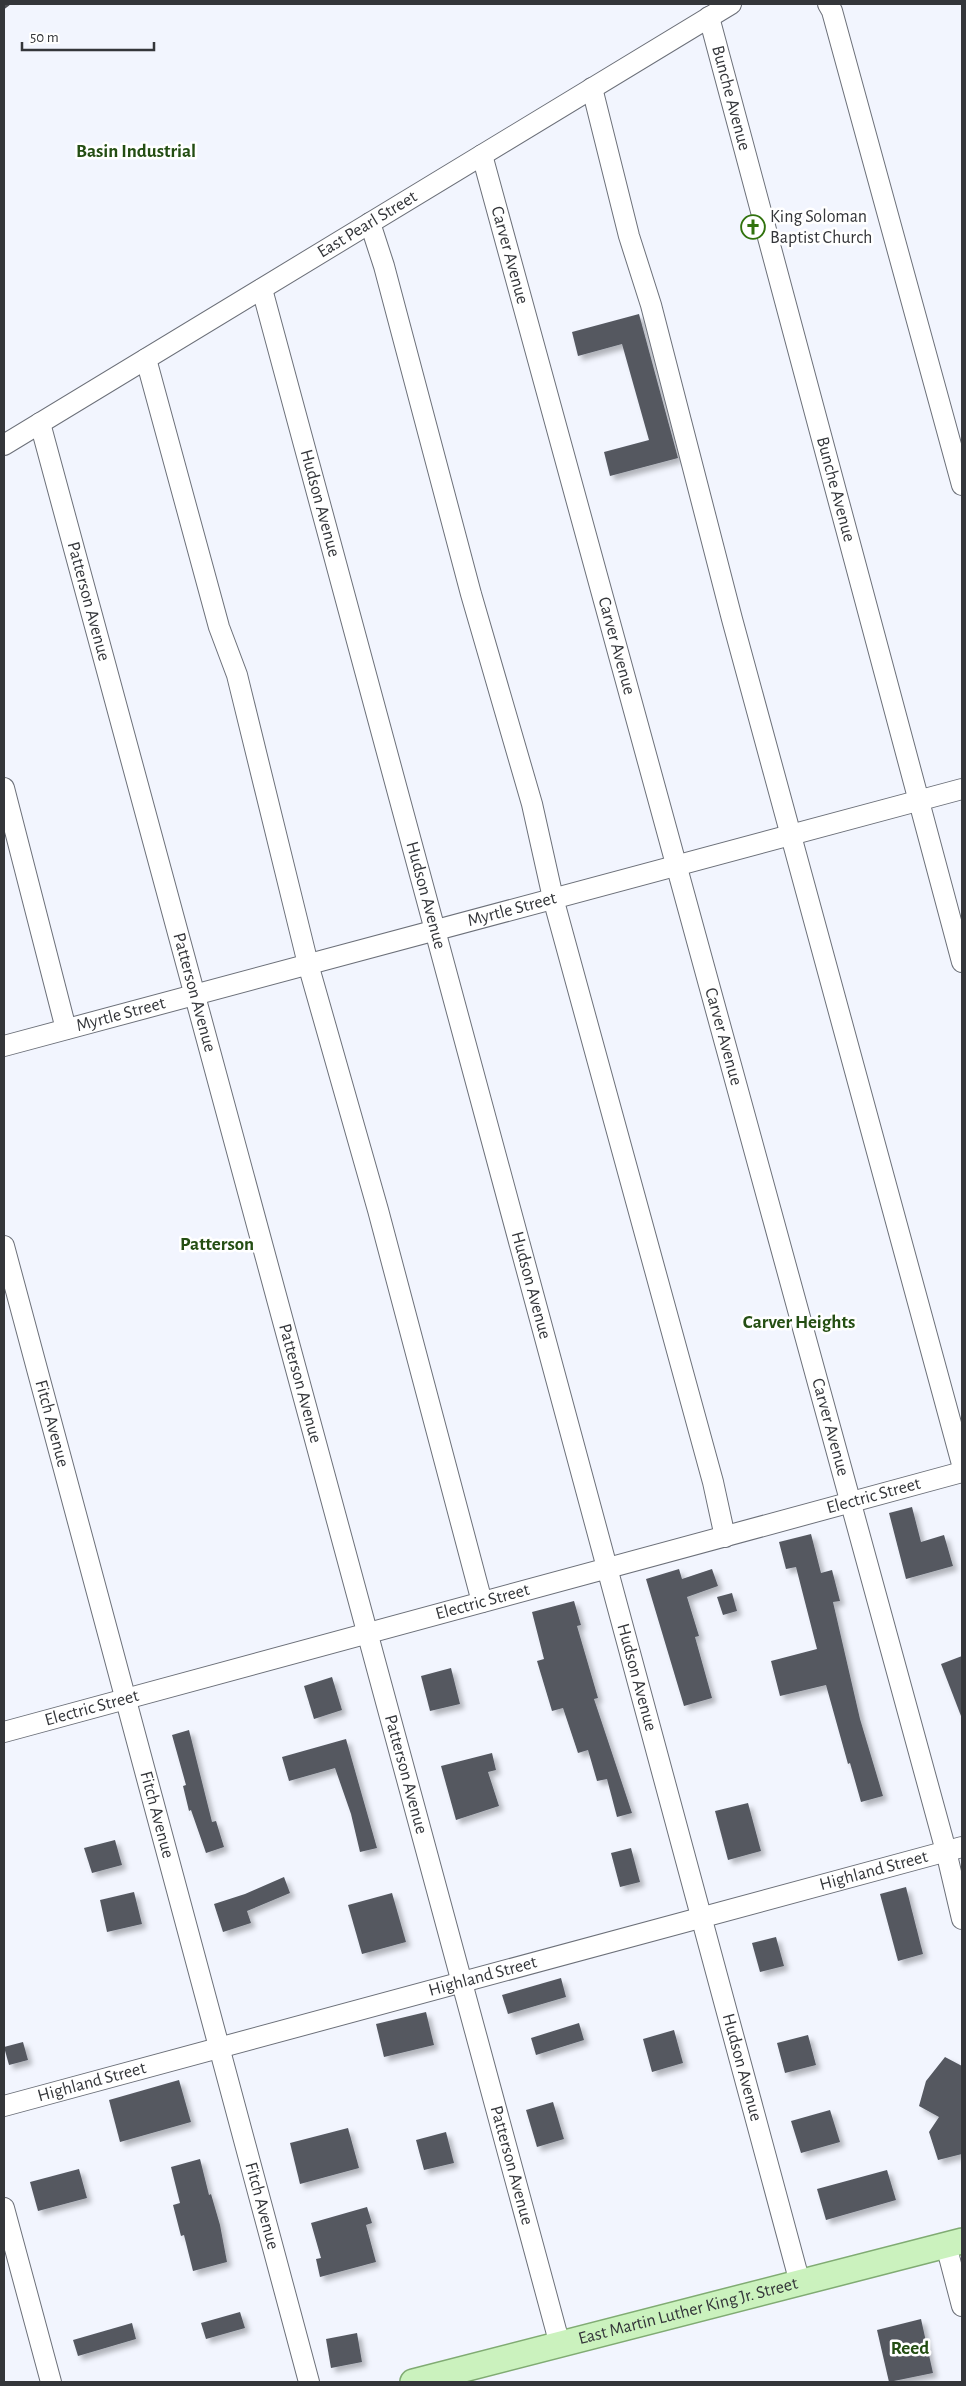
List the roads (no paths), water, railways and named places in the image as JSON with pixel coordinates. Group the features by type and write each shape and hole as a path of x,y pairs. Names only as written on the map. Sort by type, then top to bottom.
{"main road":[{"name":"East Martin Luther King Jr. Street","path":"413,2382 954,2243"}],"street":[{"name":"East Pearl Street","path":"4,445 731,4"},
{"path":"828,4 835,21 962,485"},
{"name":"Bunche Avenue","path":"709,17 962,962"},
{"path":"592,88 629,236 651,305 732,619 962,1464"},
{"name":"Carver Avenue","path":"482,155 851,1502 954,1849 962,1919"},
{"path":"370,223 384,266 471,594 532,804 554,898 713,1482 725,1536"},
{"name":"Hudson Avenue","path":"262,289 800,2283"},
{"path":"146,359 219,628 237,674 308,964 378,1210 482,1602"},
{"name":"Patterson Avenue","path":"40,423 560,2345"},
{"path":"4,788 66,1029"},
{"name":"Myrtle Street","path":"4,1046 962,789"},
{"name":"Fitch Avenue","path":"4,1246 309,2382"},
{"name":"Electric Street","path":"4,1732 962,1472"},
{"name":"Highland Street","path":"4,2106 954,1849"},
{"path":"4,2208 51,2382"},
{"path":"954,2243 962,2306"}],"railway":[{"path":"4,7 8,4"}],"place":[{"name":"King Soloman Baptist Church","path":"753,227"}],"district":[{"name":"Basin Industrial","path":"136,151"},
{"name":"Patterson","path":"217,1244"},
{"name":"Carver Heights","path":"799,1322"},
{"name":"Reed","path":"910,2348"}]}
